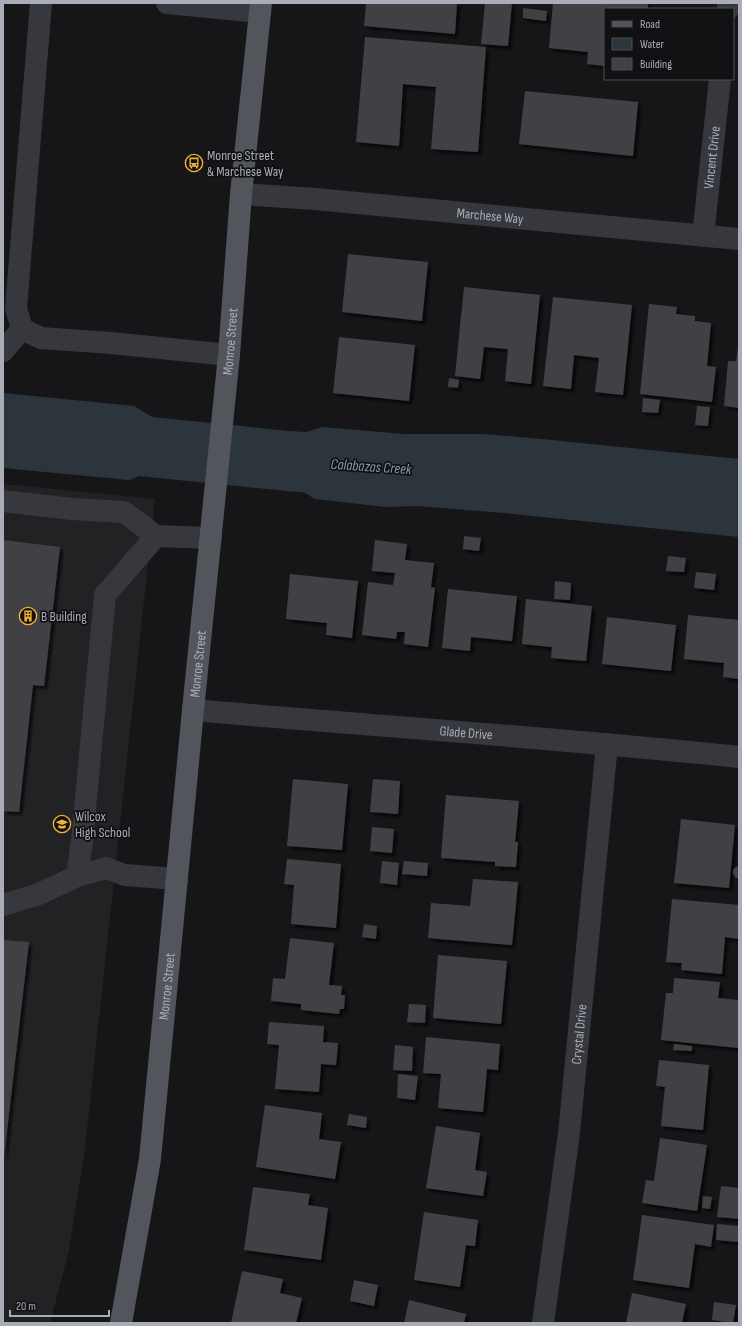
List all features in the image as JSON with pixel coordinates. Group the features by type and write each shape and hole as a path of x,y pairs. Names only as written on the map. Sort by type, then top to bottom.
{"main road":[{"name":"Monroe Street","path":"121,1323 150,1159 229,355 241,194 260,8"}],"street":[{"path":"41,3 16,308 22,329 41,338 111,343 229,355"},
{"path":"167,3 260,8"},
{"name":"Vincent Drive","path":"702,236 720,80"},
{"name":"Marchese Way","path":"241,194 315,199 739,239"},
{"path":"3,351 22,329"},
{"path":"3,501 72,509 124,512 156,536 211,538"},
{"path":"77,876 82,841 106,595 156,536"},
{"name":"Glade Drive","path":"193,710 607,744 739,757"},
{"name":"Crystal Drive","path":"543,1323 570,1133 607,744"},
{"path":"3,906 39,894 77,876 106,868 125,875 177,878"}],"shaded area":[{"name":"Wilcox High School","path":"3,484 155,499 85,1149 69,1250 50,1323 3,1323"}],"water":[{"path":"3,393 134,406 160,422 155,470 129,480 3,468"},
{"path":"322,427 404,434 484,434 739,459 739,537 504,513 416,506 385,507 315,499 286,482 290,437"}],"building":[{"path":"366,3 457,3 455,34 364,26"},
{"path":"485,3 512,3 508,46 481,44"},
{"path":"553,3 648,3 648,8 604,8 604,66 587,64 588,52 549,48"},
{"path":"523,8 547,11 546,21 523,18"},
{"path":"365,37 486,47 478,152 431,149 436,87 403,84 399,146 356,142"},
{"path":"525,91 638,102 633,156 519,144"},
{"path":"348,254 428,262 422,321 342,312"},
{"path":"464,287 540,295 531,384 505,381 508,349 484,347 480,379 455,376"},
{"path":"553,297 632,305 623,395 595,392 599,358 574,355 571,389 543,386"},
{"path":"649,304 677,307 676,314 695,316 695,321 711,323 707,366 716,367 712,402 640,394"},
{"path":"339,337 415,345 409,401 333,393"},
{"path":"738,347 739,408 724,406 728,361 736,361"},
{"path":"449,378 459,380 458,388 448,387"},
{"path":"643,398 660,400 658,413 642,412"},
{"path":"697,406 710,407 708,426 695,425"},
{"path":"464,536 481,538 479,551 463,549"},
{"name":"B Building","path":"3,540 60,547 44,686 33,685 19,812 3,811"},
{"path":"375,540 407,544 405,560 434,563 431,587 435,588 428,647 404,644 405,632 397,632 396,639 362,635 368,582 393,585 395,573 372,571"},
{"path":"668,556 686,558 684,572 666,571"},
{"path":"696,572 716,574 714,590 694,588"},
{"path":"290,574 358,581 352,638 326,635 327,623 286,619"},
{"path":"555,581 571,583 570,600 554,599"},
{"path":"448,589 517,596 512,641 471,637 470,651 442,648"},
{"path":"526,599 592,606 586,661 551,658 552,647 522,644"},
{"path":"688,615 739,620 739,679 723,677 724,663 684,659"},
{"path":"607,617 676,625 671,671 602,664"},
{"path":"293,779 348,784 342,850 287,846"},
{"path":"373,779 400,781 398,814 370,812"},
{"path":"446,795 519,801 515,842 518,842 516,867 495,866 495,862 441,858"},
{"path":"681,819 735,825 729,888 674,883"},
{"path":"372,827 394,829 392,853 370,851"},
{"path":"287,859 341,864 336,928 291,924 294,885 284,884"},
{"path":"382,861 399,863 397,885 380,883"},
{"path":"404,861 428,863 427,876 402,874"},
{"path":"739,866 739,878 736,878 733,874 733,870"},
{"path":"473,879 518,882 512,945 428,938 431,903 470,906"},
{"path":"672,899 739,905 739,939 725,937 722,974 681,970 682,963 666,962"},
{"path":"364,924 377,926 376,939 362,937"},
{"path":"290,938 334,943 329,985 342,986 341,995 345,995 344,1009 340,1009 339,1014 301,1010 301,1004 271,1001 273,978 285,979"},
{"path":"3,940 29,942 4,1157 3,1157"},
{"path":"438,955 507,961 501,1024 433,1018"},
{"path":"674,978 720,982 718,998 739,1000 738,1048 661,1040 666,993 673,993"},
{"path":"409,1004 426,1005 425,1023 407,1022"},
{"path":"269,1022 324,1026 323,1042 338,1043 336,1065 321,1064 319,1092 275,1089 279,1045 267,1044"},
{"path":"426,1037 500,1044 498,1070 487,1069 483,1112 438,1108 441,1074 423,1073"},
{"path":"674,1044 692,1046 692,1051 673,1050"},
{"path":"395,1045 413,1047 412,1071 393,1070"},
{"path":"659,1060 709,1065 703,1130 661,1126 665,1087 656,1086"},
{"path":"398,1074 418,1076 415,1100 397,1098"},
{"path":"265,1105 322,1113 319,1139 341,1142 335,1179 256,1167"},
{"path":"349,1114 367,1117 366,1128 347,1125"},
{"path":"436,1126 480,1133 475,1170 487,1172 483,1196 426,1188"},
{"path":"660,1138 707,1145 697,1211 642,1203 646,1180 654,1181"},
{"path":"721,1186 739,1188 739,1219 717,1217"},
{"path":"253,1187 310,1194 308,1205 328,1208 321,1260 244,1250"},
{"path":"703,1196 712,1197 710,1209 702,1208"},
{"path":"424,1212 478,1220 475,1246 466,1245 460,1287 414,1280"},
{"path":"642,1215 714,1225 711,1247 695,1244 689,1288 633,1280"},
{"path":"717,1224 739,1226 739,1242 716,1240"},
{"path":"242,1271 283,1279 280,1293 302,1298 296,1323 231,1323"},
{"path":"354,1280 378,1285 374,1306 350,1301"},
{"path":"632,1293 686,1304 682,1323 626,1323"},
{"path":"409,1300 466,1314 464,1323 404,1323"},
{"path":"714,1302 736,1305 733,1323 712,1320"}],"waterway":[{"name":"Calabazas Creek","path":"3,432 288,461 371,467"}],"place":[{"name":"Monroe Street & Marchese Way","path":"194,163"},
{"name":"B Building","path":"28,616"},
{"name":"Wilcox High School","path":"62,824"}]}
